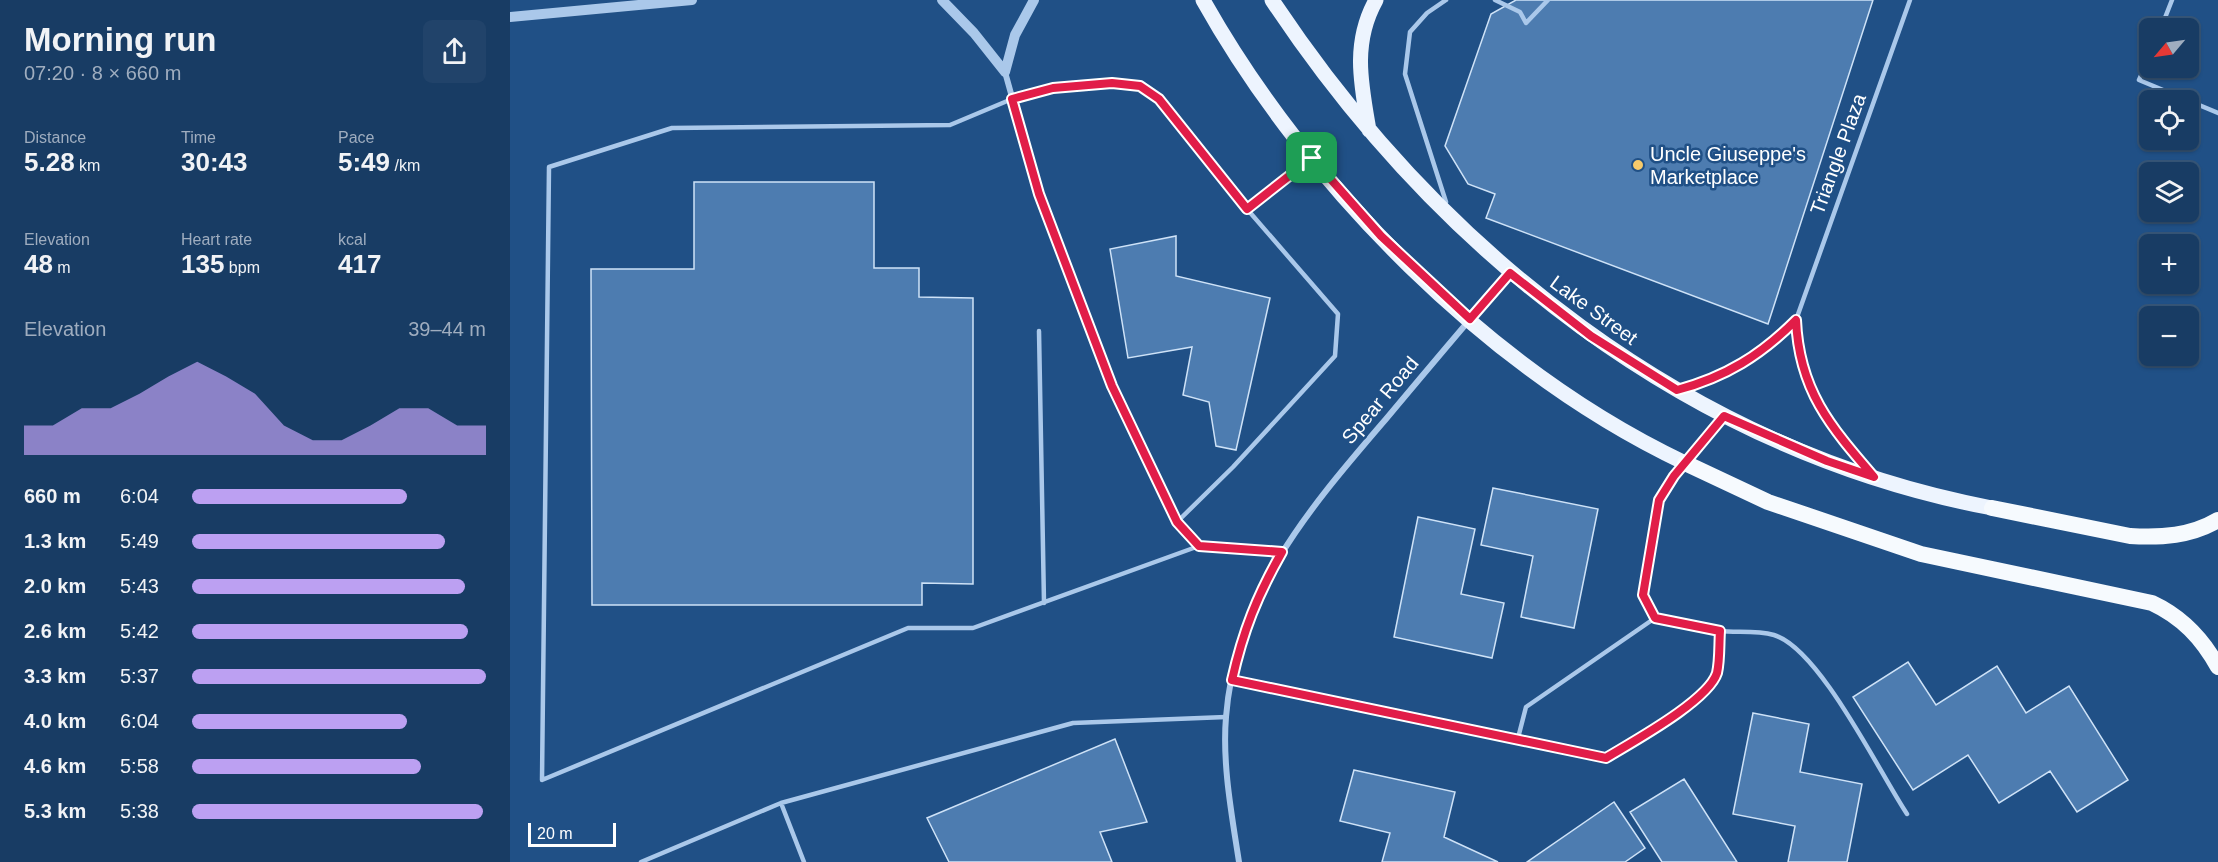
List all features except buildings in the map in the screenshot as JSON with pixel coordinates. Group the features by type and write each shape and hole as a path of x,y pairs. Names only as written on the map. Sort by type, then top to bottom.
{"highway":[{"path":"1685,463 1768,502 1921,554 2152,603 2167,610 2197,636 2218,667"},
{"path":"1992,508 2130,536 2151,537 2193,531 2218,520"}],"main road":[{"path":"1203,0 1256,84 1312,158 1381,236 1470,319 1563,392 1646,443 1685,463"},
{"name":"Lake Street","path":"1272,0 1328,81 1370,133 1451,219 1510,273 1591,336 1677,390 1724,416 1827,461 1928,494 1992,508"},
{"path":"1370,133 1363,99 1360,49 1362,31 1376,0"}],"street":[{"path":"510,17 692,0"},
{"path":"942,0 974,33 1005,72 1039,194 1108,375 1177,522 1199,546 1282,552"},
{"path":"1005,72 1013,42 1034,0"},
{"name":"Spear Road","path":"1239,862 1226,742 1226,717 1242,634 1262,587 1310,509 1510,273"},
{"name":"Triangle Plaza","path":"1677,390 1704,383 1742,365 1761,353 1796,320"},
{"name":"Triangle Plaza","path":"1796,320 1801,364 1818,405 1829,424 1874,477"}],"lane":[{"path":"1446,0 1427,13 1410,32 1405,74 1451,219"},
{"path":"1495,0 1520,12 1526,23 1548,0"},
{"name":"Triangle Plaza","path":"1796,320 1910,0"},
{"path":"2165,18 2172,0"},
{"path":"2140,78 2139,80 2218,112"},
{"path":"1177,522 1233,467 1335,356 1338,314 1247,209 1159,99 1140,86 1112,83 1053,88 1012,99 950,125 672,129 549,167 542,780 908,628 973,628 1199,546"},
{"path":"1247,209 1312,158"},
{"path":"1039,331 1044,603"},
{"path":"1655,618 1643,595 1659,500 1685,463 1724,416"},
{"path":"1518,738 1526,707 1655,618 1720,631 1753,631 1776,636 1795,647 1817,670 1907,814"},
{"path":"1232,680 1606,758 1653,729 1706,691 1717,674 1720,631"},
{"path":"640,862 782,803 1073,723 1226,717"},
{"path":"782,803 804,862"}],"place":[{"name":"Uncle Giuseppe's Marketplace","path":"1638,165"}],"route":[{"path":"1112,83 1140,86 1159,99 1247,209 1312,158 1381,236 1470,319 1510,273 1591,336 1632,364 1677,390 1704,383 1742,365 1761,353 1796,320 1797,345 1801,364 1818,405 1829,424 1874,477 1827,461 1724,416 1674,476 1659,500 1643,595 1655,618 1720,631 1717,674 1706,691 1653,729 1606,758 1232,680 1242,634 1262,587 1282,552 1199,546 1177,522 1112,386 1039,194 1025,152 1012,99 1053,88 1112,83"}]}
